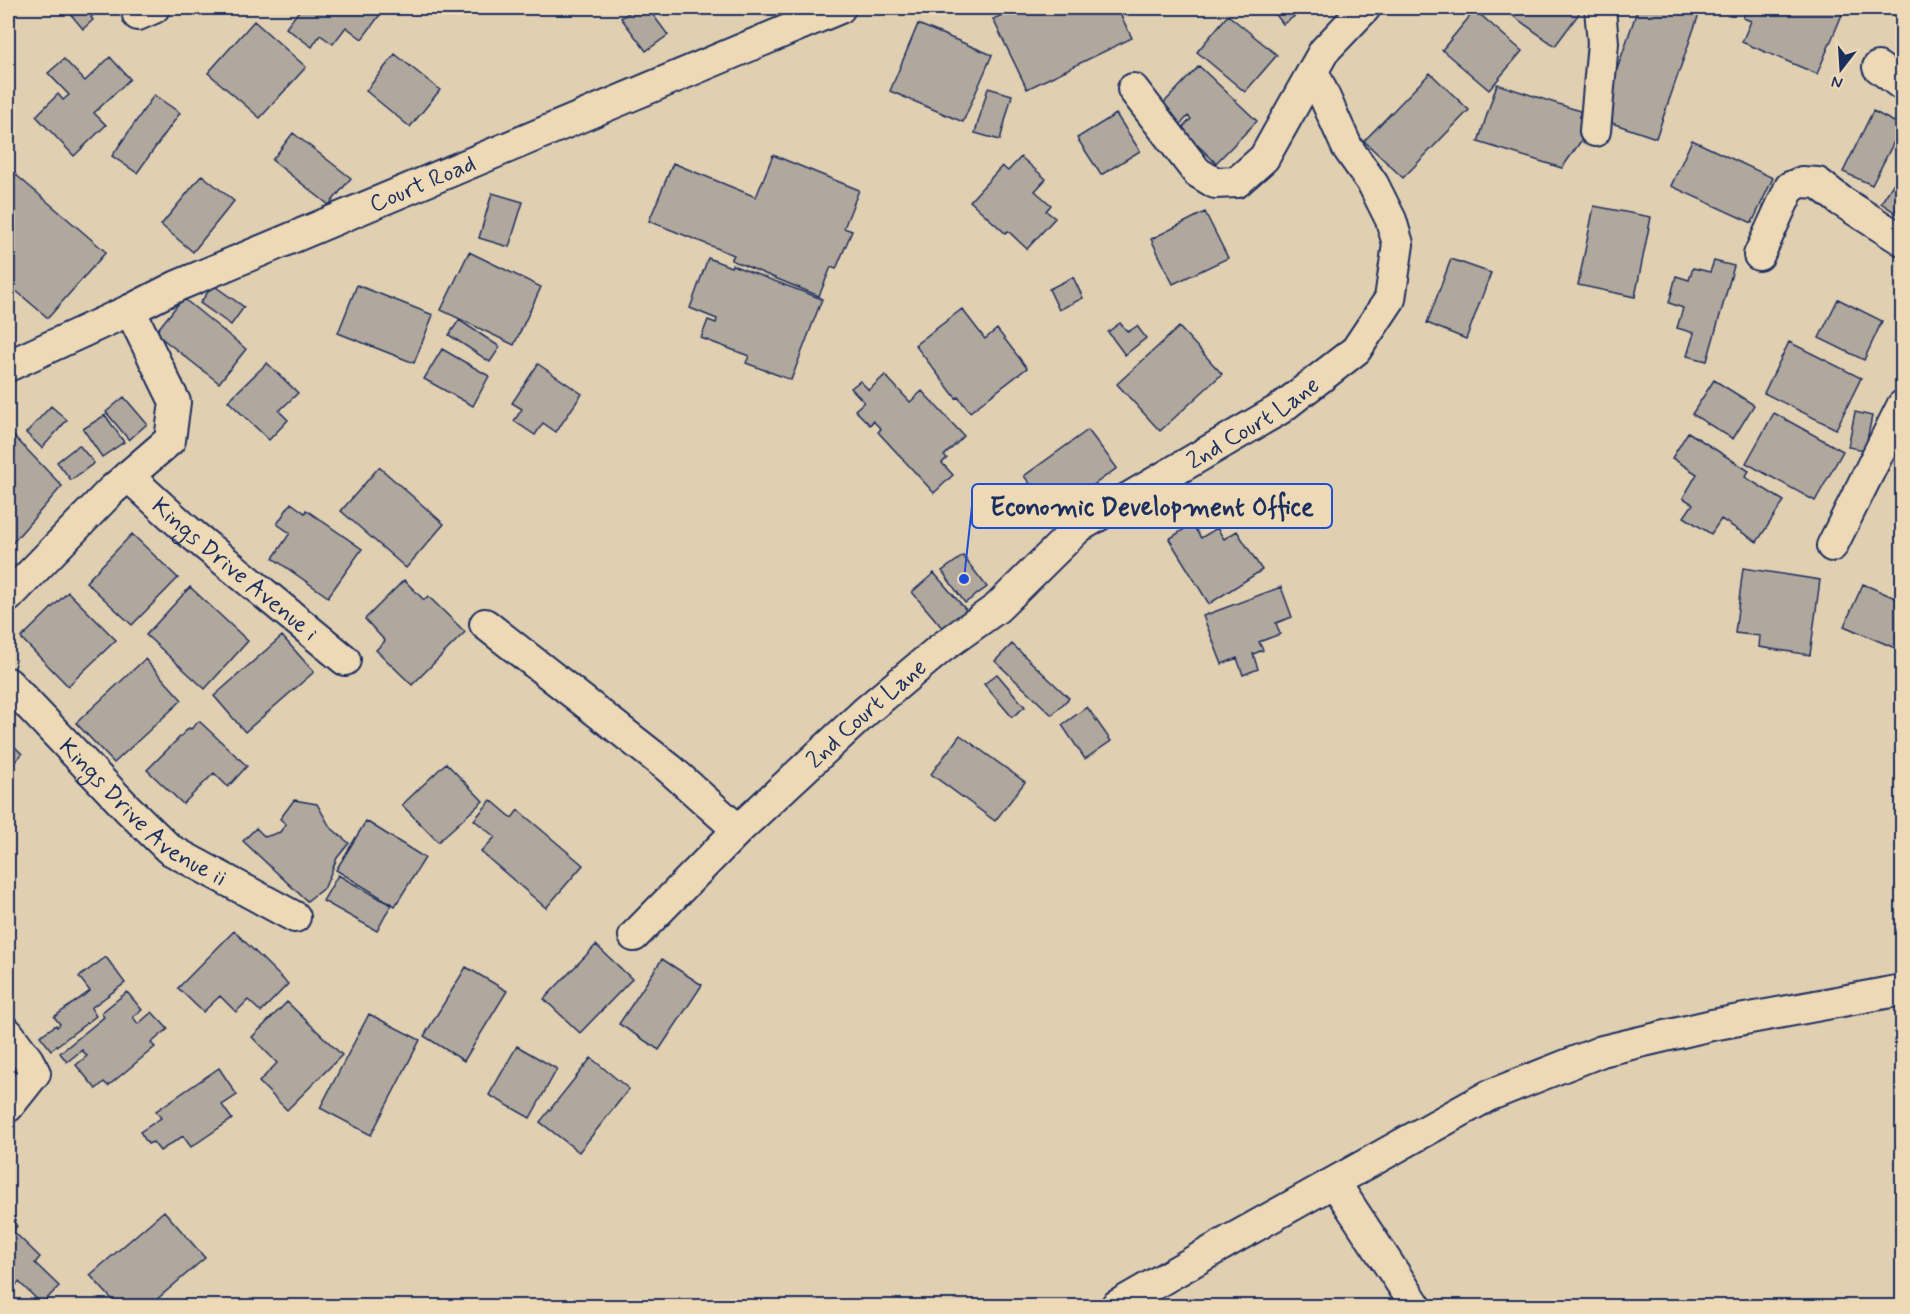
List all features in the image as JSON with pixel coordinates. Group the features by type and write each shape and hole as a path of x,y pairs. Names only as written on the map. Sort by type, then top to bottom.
{"street":[{"name":"Court Road","path":"8,366 177,286 840,8"},
{"path":"1133,89 1197,172 1215,183 1236,182 1264,159 1324,51 1365,8"},
{"path":"1595,131 1603,43 1600,8"},
{"path":"1878,67 1902,85"},
{"name":"2nd Court Lane","path":"634,936 738,830 866,711 941,648 997,608 1079,527 1280,409 1356,350 1390,298 1398,244 1391,220 1373,184 1347,147 1313,71"},
{"path":"1759,255 1790,187 1802,182 1818,183 1841,201 1902,240"},
{"path":"8,597 112,490 170,440 175,402 130,310"},
{"path":"1832,546 1902,405"},
{"name":"Kings Drive Avenue i","path":"128,476 186,530 345,660"},
{"path":"485,624 670,769 738,830"},
{"name":"Kings Drive Avenue ii","path":"8,683 169,849 295,917"},
{"path":"1116,1306 1488,1096 1602,1051 1712,1025 1902,990"},
{"path":"8,1034 35,1073 8,1107"},
{"path":"1335,1183 1416,1306"}],"building":[{"path":"61,8 101,8 83,29 68,11 66,13"},
{"path":"301,8 375,8 382,12 362,39 346,27 333,44 320,35 312,47 286,28"},
{"path":"636,8 648,8 668,35 646,51 621,18"},
{"path":"1018,8 1117,8 1132,38 1027,89 993,19"},
{"path":"1271,8 1307,8 1283,24"},
{"path":"1502,8 1583,8 1555,46"},
{"path":"1638,8 1689,8 1700,11 1656,138 1600,119"},
{"path":"1747,8 1839,8 1844,10 1817,74 1742,42 1751,21 1743,18"},
{"path":"1475,10 1522,51 1489,90 1442,50"},
{"path":"1228,15 1277,55 1245,92 1197,52"},
{"path":"254,21 306,67 260,118 208,73"},
{"path":"918,24 992,55 963,122 890,91"},
{"path":"395,54 440,90 410,127 366,91"},
{"path":"110,57 130,79 94,113 106,125 74,156 36,116 58,94 63,100 69,95 48,73 64,59 85,81"},
{"path":"1199,66 1257,121 1216,163 1181,129 1191,119 1188,116 1178,127 1158,109"},
{"path":"1430,73 1469,110 1403,178 1364,141"},
{"path":"1497,84 1580,111 1581,141 1562,168 1478,142"},
{"path":"988,88 1012,95 1000,140 975,133"},
{"path":"154,95 180,113 137,173 112,156"},
{"path":"1873,111 1902,126 1872,185 1843,172"},
{"path":"1116,114 1140,151 1101,175 1077,138"},
{"path":"293,133 351,178 329,205 272,160"},
{"path":"1692,140 1773,178 1752,223 1671,186"},
{"path":"773,155 859,190 844,228 852,231 836,269 831,267 819,296 731,260 734,255 649,221 673,163 756,197"},
{"path":"1021,157 1046,179 1035,191 1051,205 1046,211 1055,218 1027,249 1008,231 1005,233 970,201 1002,166 1008,171"},
{"path":"8,168 106,252 48,318 8,284"},
{"path":"1902,170 1902,217 1881,203"},
{"path":"202,175 234,201 193,252 161,225"},
{"path":"492,193 523,202 509,247 479,238"},
{"path":"1594,206 1651,217 1635,297 1578,285"},
{"path":"1205,212 1228,258 1173,284 1151,239"},
{"path":"469,252 541,287 514,345 441,310"},
{"path":"708,258 822,299 791,380 746,363 749,356 701,338 708,320 716,323 717,319 690,308"},
{"path":"1451,259 1491,273 1466,339 1427,323"},
{"path":"1714,261 1734,266 1707,361 1687,356 1694,333 1677,328 1683,308 1669,303 1676,276 1689,280 1693,268 1710,272"},
{"path":"1073,277 1083,298 1059,310 1049,289"},
{"path":"213,285 244,307 231,325 200,303"},
{"path":"357,285 433,315 414,363 338,333"},
{"path":"183,298 246,349 219,383 155,333"},
{"path":"1838,299 1882,321 1864,360 1819,338"},
{"path":"962,309 985,339 997,329 1027,368 970,412 958,397 956,398 915,345"},
{"path":"459,320 500,347 490,362 449,335"},
{"path":"1120,323 1128,332 1137,326 1146,338 1125,355 1108,332"},
{"path":"1179,327 1222,374 1160,431 1117,384"},
{"path":"1789,342 1861,378 1836,429 1764,393"},
{"path":"442,349 489,376 473,406 424,379"},
{"path":"267,363 298,393 279,411 288,420 269,440 228,401"},
{"path":"538,364 582,394 556,432 543,423 535,435 514,421 522,409 512,403"},
{"path":"885,375 910,402 922,391 964,436 944,456 947,458 942,463 953,475 934,493 878,432 881,429 873,421 870,425 855,410 864,402 851,388 860,381 869,390"},
{"path":"1714,380 1754,405 1733,439 1692,414"},
{"path":"124,397 147,424 129,440 106,412"},
{"path":"51,406 67,420 42,448 26,433"},
{"path":"1855,412 1872,416 1865,450 1848,447"},
{"path":"1774,413 1843,451 1815,501 1746,463"},
{"path":"105,415 124,442 102,457 83,429"},
{"path":"8,430 62,486 8,548"},
{"path":"1088,430 1117,468 1053,514 1024,476"},
{"path":"1688,432 1749,471 1745,477 1784,501 1757,542 1721,519 1711,534 1684,517 1693,504 1683,498 1697,474 1672,458"},
{"path":"79,445 94,463 71,480 57,462"},
{"path":"379,467 444,524 406,568 341,511"},
{"path":"291,503 305,513 306,510 362,549 328,597 273,558 290,533 277,524"},
{"path":"1192,524 1201,538 1217,528 1224,539 1237,531 1262,570 1209,604 1169,539"},
{"path":"132,534 178,578 132,625 86,582"},
{"path":"963,556 987,587 965,603 942,571"},
{"path":"1743,568 1820,580 1810,655 1759,647 1760,636 1735,633"},
{"path":"934,573 967,611 944,630 912,592"},
{"path":"404,580 424,600 428,596 465,632 412,685 376,650 385,641 365,619"},
{"path":"1863,584 1902,601 1902,651 1844,626"},
{"path":"190,587 248,641 205,689 146,635"},
{"path":"1281,587 1292,617 1276,623 1280,634 1259,642 1263,650 1253,654 1258,669 1243,675 1237,658 1222,664 1203,616"},
{"path":"68,592 116,640 68,686 21,638"},
{"path":"282,636 314,672 245,732 214,696"},
{"path":"1012,644 1069,698 1052,715 995,661"},
{"path":"145,659 182,700 114,763 76,723"},
{"path":"997,674 1025,707 1012,717 984,684"},
{"path":"1087,707 1111,741 1085,759 1062,725"},
{"path":"199,721 247,766 228,787 214,773 183,804 147,770"},
{"path":"960,735 1025,782 995,821 931,774"},
{"path":"8,740 22,754 8,769"},
{"path":"446,763 483,801 438,842 402,805"},
{"path":"294,800 317,804 330,827 349,843 337,858 325,887 307,901 243,841 256,828 265,837 280,832 286,824 280,819"},
{"path":"491,800 512,818 518,810 583,865 546,908 481,852 495,837 474,820"},
{"path":"366,821 425,858 395,906 336,870"},
{"path":"338,875 391,905 377,931 323,901"},
{"path":"234,931 288,984 261,1012 248,1000 236,1012 220,996 203,1012 178,988"},
{"path":"596,945 632,979 580,1033 544,999"},
{"path":"106,957 125,983 91,1008 96,1016 51,1050 40,1036 60,1024 54,1017 90,991 79,977"},
{"path":"662,959 702,985 659,1050 619,1024"},
{"path":"466,967 507,991 464,1061 424,1036"},
{"path":"127,992 142,1010 133,1017 138,1024 152,1012 168,1029 151,1043 155,1047 108,1086 104,1082 96,1089 76,1065 87,1056 82,1050 67,1062 60,1053 104,1017 101,1013"},
{"path":"287,1002 342,1055 287,1110 259,1082 277,1063 252,1037"},
{"path":"369,1014 420,1040 371,1135 320,1108"},
{"path":"517,1046 557,1069 530,1118 489,1095"},
{"path":"591,1058 629,1089 579,1152 540,1122"},
{"path":"219,1068 237,1095 222,1105 232,1119 191,1147 183,1136 160,1151 153,1142 148,1144 140,1132 161,1118 156,1111"},
{"path":"164,1211 205,1258 149,1306 118,1306 90,1275"},
{"path":"8,1218 17,1226 13,1231 40,1257 35,1263 59,1286 42,1304 19,1282 10,1291 8,1289"}],"place":[{"name":"Economic Development Office","path":"964,579"}]}
